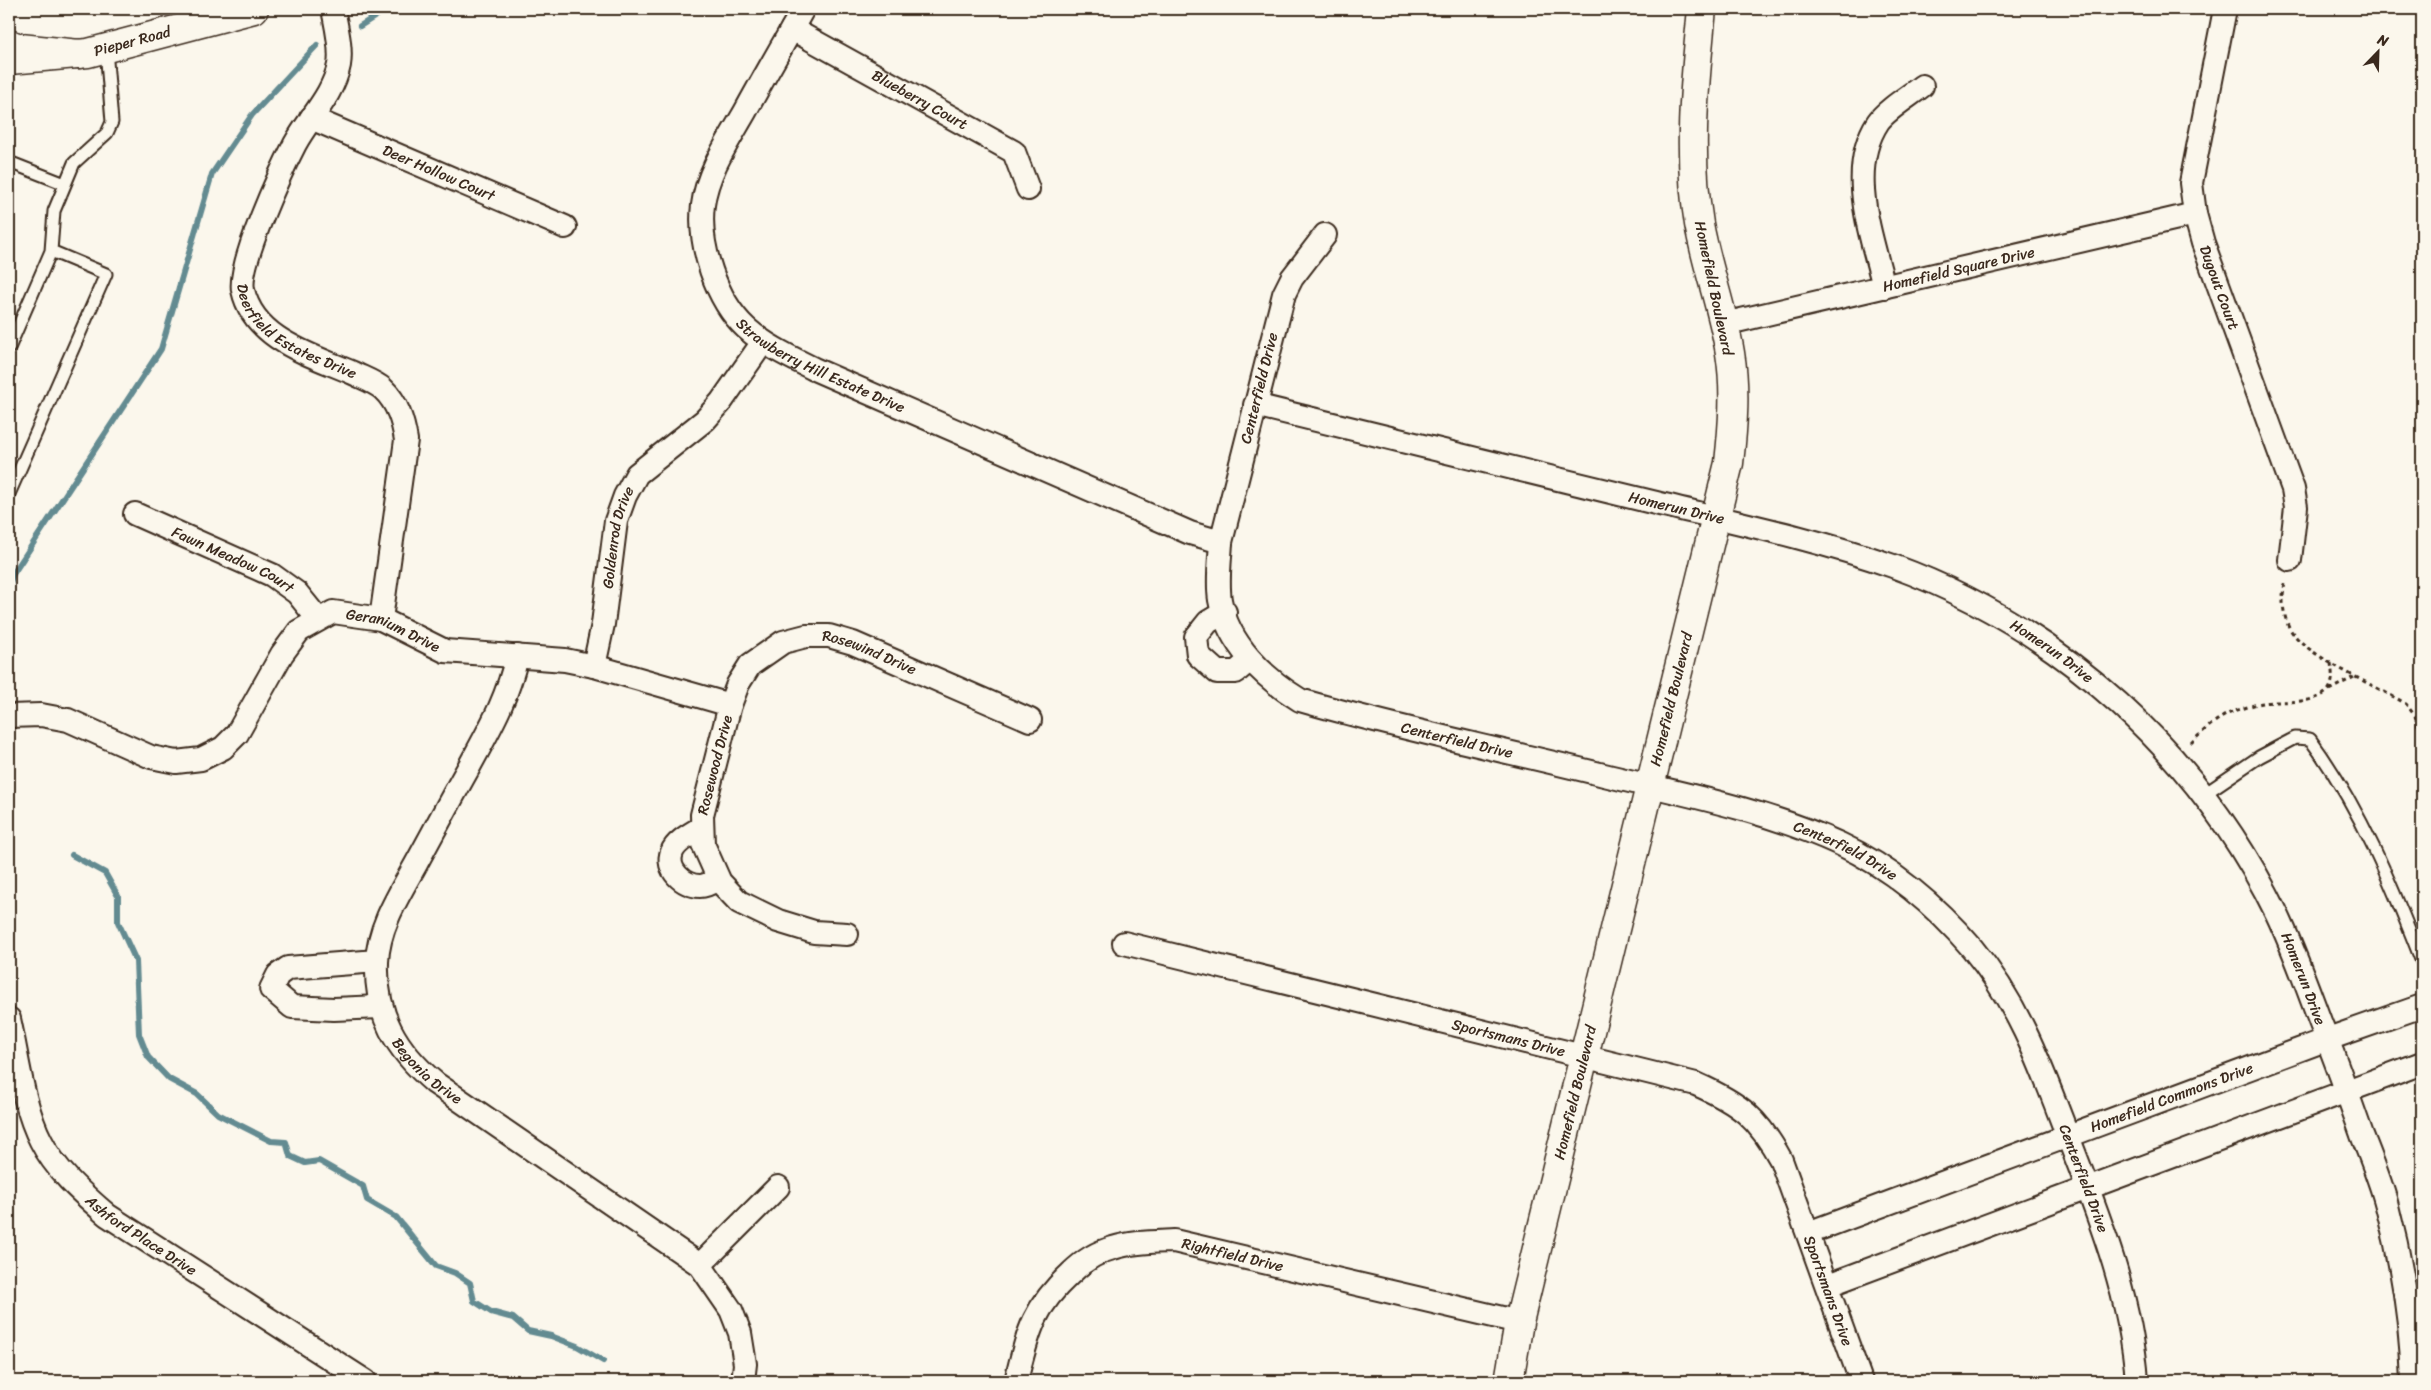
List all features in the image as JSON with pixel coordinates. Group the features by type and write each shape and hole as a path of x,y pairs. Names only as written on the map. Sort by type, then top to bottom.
{"street":[{"name":"Pieper Road","path":"9,60 79,54 254,9"},
{"name":"Deerfield Estates Drive","path":"333,9 337,27 340,64 331,90 295,145 250,245 244,268 243,288 249,308 264,328 282,342 366,379 383,389 400,414 406,440 381,619"},
{"name":"Strawberry Hill Estate Drive","path":"803,9 726,146 709,184 703,205 702,233 706,254 717,282 744,326 763,342 814,369 1190,533 1221,542"},
{"name":"Homefield Boulevard","path":"1509,1381 1520,1322 1729,463 1733,424 1730,354 1699,223 1694,175 1692,125 1702,9"},
{"name":"Dugout Court","path":"2226,9 2191,183 2194,214 2293,489 2296,507 2290,560"},
{"name":"Blueberry Court","path":"792,29 1014,152 1028,189"},
{"path":"9,44 20,48 79,54"},
{"path":"1884,286 1865,207 1862,181 1866,149 1878,121 1922,86"},
{"name":"Deer Hollow Court","path":"311,118 565,227"},
{"name":"Homefield Square Drive","path":"1724,324 2194,214"},
{"name":"Centerfield Drive","path":"1325,236 1292,278 1284,294 1221,542 1220,601 1237,640 1250,660 1277,686 1300,700 1761,814 1842,844 1912,889 1940,914 1972,948 2006,994 2030,1038 2113,1259 2128,1312 2138,1381"},
{"name":"Goldenrod Drive","path":"594,666 603,624 616,521 637,474 705,420 721,402 763,342"},
{"name":"Homerun Drive","path":"1255,405 1716,518 1842,550 1894,567 1944,588 1997,614 2046,645 2105,690 2154,736 2204,795 2241,850 2277,914 2328,1039 2386,1202 2400,1260 2408,1318 2413,1381"},
{"name":"Fawn Meadow Court","path":"135,514 272,575 297,593 318,618"},
{"name":"Geranium Drive","path":"9,716 40,715 68,720 152,757 176,762 201,759 223,748 237,734 282,654 299,631 318,618 333,612 381,619 445,651 565,660 594,666 730,705"},
{"path":"1225,612 1208,622 1196,637 1198,655 1217,672 1236,672 1250,660"},
{"name":"Rosewind Drive","path":"730,705 738,684 750,665 765,654 783,642 806,636 829,636 853,643 1030,720"},
{"name":"Begonia Drive","path":"517,656 504,703 396,901 381,937 377,962 380,1007 390,1032 413,1064 436,1083 700,1265 731,1310 740,1333 744,1364 743,1381"},
{"name":"Rosewood Drive","path":"718,879 701,887 686,884 674,873 670,860 672,850 687,836 703,836 702,815 730,705"},
{"path":"703,836 718,879 739,902 778,921 814,932 847,934"},
{"name":"Sportsmans Drive","path":"1124,943 1696,1084 1721,1095 1746,1112 1766,1132 1781,1160 1828,1285 1858,1380"},
{"path":"377,962 288,968 278,975 271,989 292,1007 334,1009 380,1007"},
{"name":"Homefield Commons Drive","path":"1808,1233 2328,1039 2422,1006"},
{"name":"Ashford Place Drive","path":"9,1019 15,1071 41,1141 62,1171 86,1197 107,1215 365,1381"},
{"path":"1828,1285 2422,1063"},
{"path":"700,1265 778,1187"},
{"name":"Rightfield Drive","path":"1016,1381 1032,1323 1041,1304 1058,1285 1080,1265 1096,1255 1112,1248 1141,1243 1174,1241 1520,1322"}],"lane":[{"path":"9,346 51,251 54,211 74,163 107,133 112,122 106,48"},
{"path":"9,162 65,184"},
{"path":"9,494 106,274 51,251"},
{"path":"2204,795 2259,757 2295,738 2310,739 2326,760 2363,825 2396,896 2422,962"}],"path":[{"path":"2285,584 2283,593 2285,613 2290,629 2304,644 2406,704 2414,716 2422,737"},
{"path":"2329,690 2332,680 2332,662"},
{"path":"2191,743 2213,721 2238,709 2264,703 2295,703 2319,696 2356,676"}],"waterway":[{"path":"360,26 387,9"},
{"path":"9,585 13,574 161,349 212,174 252,115 317,45"},
{"path":"9,666 10,670"},
{"path":"72,855 105,873 118,896 118,922 136,961 139,1034 148,1057 169,1079 197,1094 218,1114 271,1141 286,1142 290,1156 305,1163 319,1161 363,1186 367,1200 396,1217 436,1266 455,1273 470,1283 474,1301 491,1312 513,1318 528,1331 551,1336 577,1346 603,1361"}]}
